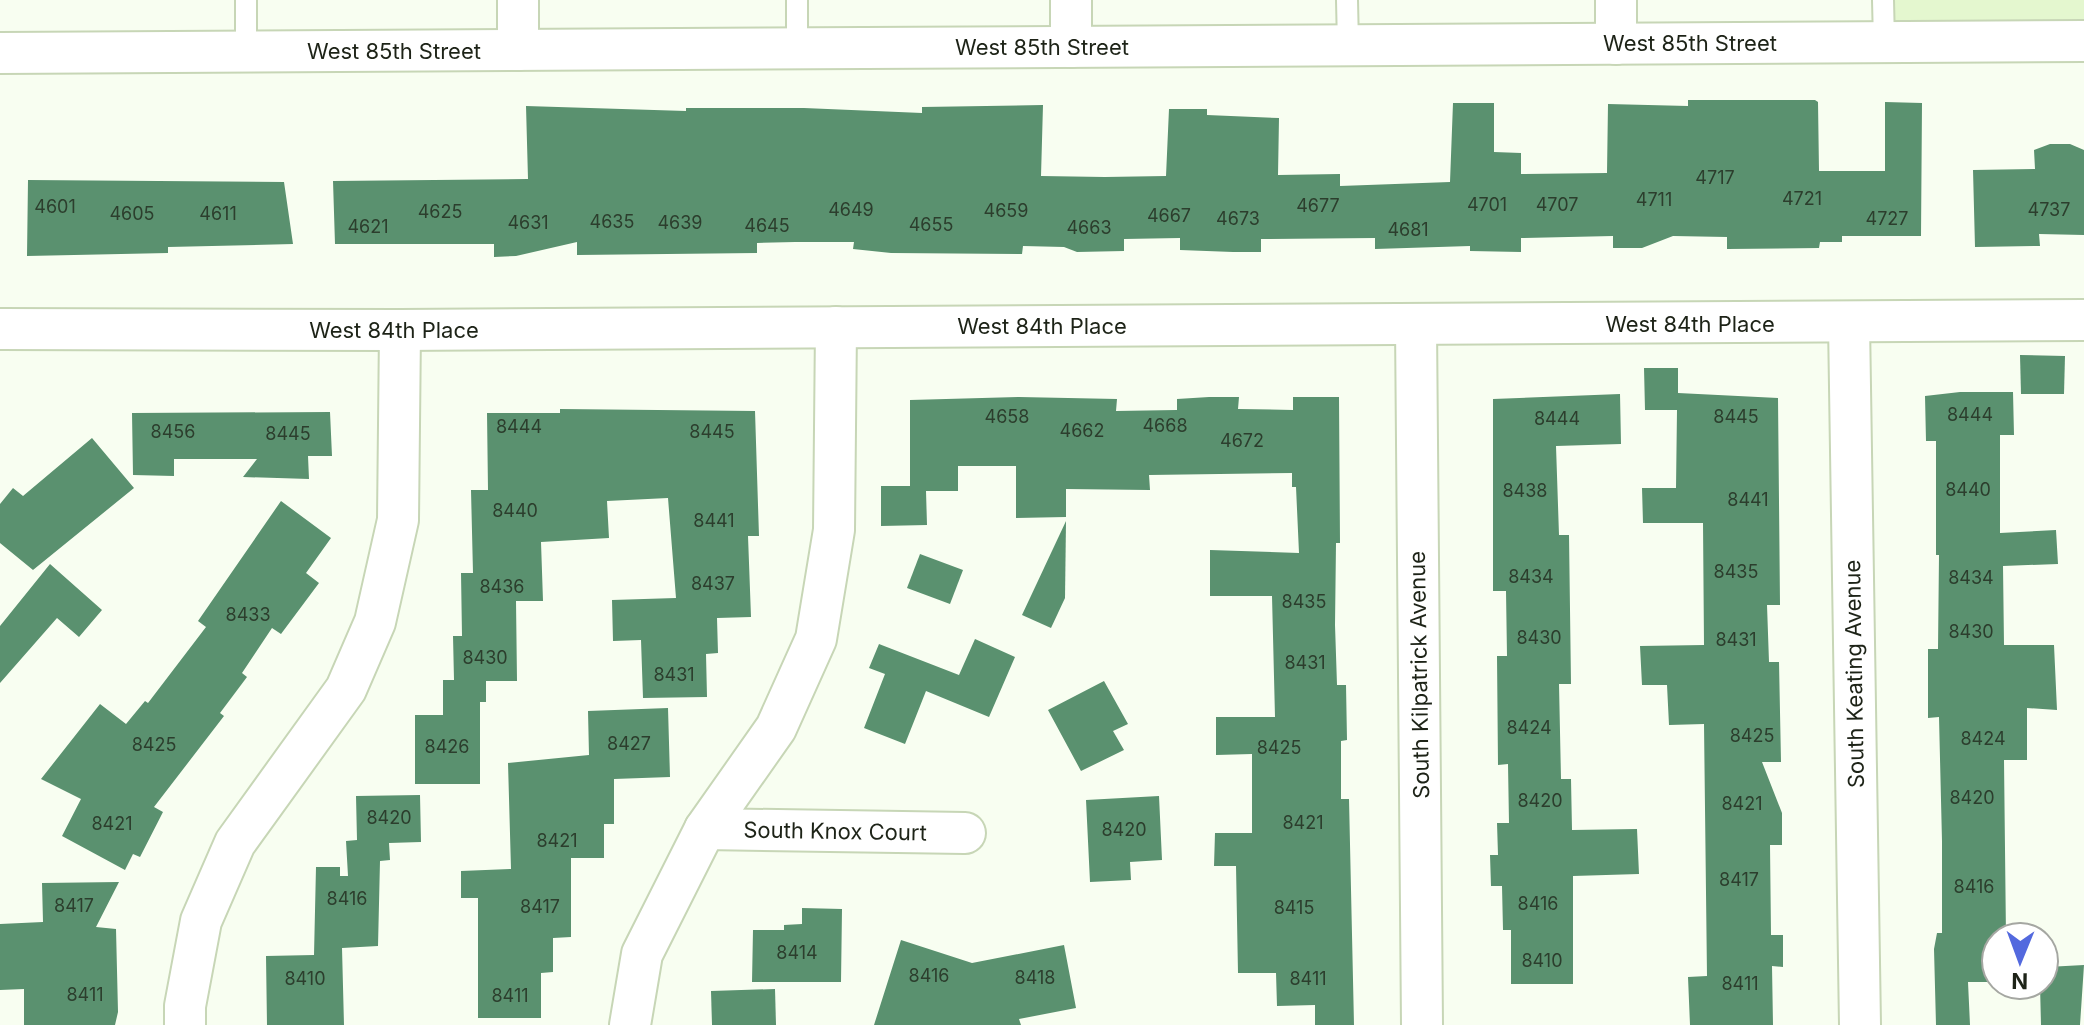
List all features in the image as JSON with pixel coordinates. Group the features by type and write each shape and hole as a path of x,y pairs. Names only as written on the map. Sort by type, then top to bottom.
{"street":[{"path":"518,0 518,50"},
{"path":"1071,0 1071,47"},
{"path":"1616,0 1616,44"},
{"name":"West 85th Street","path":"0,53 2084,41"},
{"name":"West 84th Place","path":"13,329 400,330 2084,320"},
{"name":"South Keating Avenue","path":"1849,323 1860,1025"},
{"name":"South Kilpatrick Avenue","path":"1416,325 1422,1025"},
{"path":"630,1025 642,954 705,829 776,728 816,639 834,530 836,327"},
{"path":"0,361 13,329"},
{"path":"185,1025 185,1006 201,921 235,843 346,689 375,622 398,520 400,330"},
{"name":"South Knox Court","path":"705,829 965,833"}],"lane":[{"path":"246,0 246,51"},
{"path":"797,0 797,48"},
{"path":"1347,0 1348,45"},
{"path":"1883,0 1884,42"}],"shaded area":[{"path":"1881,0 2084,0 2084,45 1881,49"}],"building":[{"path":"1688,100 1815,100 1818,102 1819,171 1885,171 1885,102 1922,103 1921,236 1842,236 1842,242 1820,242 1819,248 1727,249 1727,237 1673,236 1642,248 1613,248 1613,236 1521,238 1521,252 1470,251 1470,246 1375,249 1375,238 1261,239 1261,252 1180,250 1180,238 1124,239 1124,251 1077,252 1064,247 1023,246 1022,254 891,253 853,249 854,242 795,242 757,243 757,253 577,255 577,242 516,256 494,257 494,244 335,244 333,181 528,179 526,106 686,111 686,108 804,108 922,113 922,107 1043,105 1041,176 1105,177 1166,176 1169,109 1207,109 1207,115 1279,118 1278,175 1340,174 1340,186 1450,182 1453,103 1494,103 1494,152 1521,153 1521,174 1607,173 1608,104 1688,106"},
{"path":"2050,144 2070,144 2084,150 2084,235 2039,234 2040,246 1975,247 1973,170 2035,169 2034,150"},
{"path":"28,180 284,182 293,244 168,247 168,253 27,256"},
{"path":"2020,355 2065,356 2064,394 2021,394"},
{"path":"1644,368 1678,368 1678,393 1778,398 1780,605 1767,605 1769,662 1779,662 1781,762 1762,762 1782,813 1782,845 1770,845 1771,935 1783,935 1783,967 1772,966 1773,1025 1690,1025 1688,977 1707,976 1704,724 1669,725 1667,685 1642,685 1640,646 1704,645 1703,523 1643,523 1642,488 1676,488 1677,410 1645,410"},
{"path":"1960,392 2013,392 2014,435 2000,435 2000,533 2056,530 2058,564 2003,566 2004,645 2054,645 2057,710 2027,708 2027,760 2004,760 2006,921 1980,921 1980,982 1968,982 1970,1025 1936,1025 1934,949 1937,933 1942,933 1942,841 1939,717 1928,718 1928,649 1938,649 1939,555 1936,555 1936,441 1926,441 1925,396"},
{"path":"1620,394 1621,444 1556,446 1559,535 1569,535 1571,684 1559,684 1561,779 1571,779 1572,830 1637,829 1639,874 1573,876 1573,984 1511,984 1511,930 1503,930 1502,886 1491,886 1490,855 1498,855 1497,823 1509,823 1508,764 1498,765 1497,656 1507,656 1506,591 1493,591 1493,399"},
{"path":"1019,397 1117,399 1116,411 1177,410 1177,399 1209,397 1239,397 1238,409 1293,410 1293,397 1339,397 1340,543 1336,543 1335,625 1337,685 1346,685 1347,740 1341,741 1341,799 1349,799 1354,1025 1315,1025 1315,1005 1277,1006 1276,973 1238,973 1236,866 1214,866 1215,833 1252,833 1252,754 1216,755 1216,717 1275,717 1272,596 1210,596 1210,550 1299,553 1296,487 1292,487 1292,473 1149,475 1150,490 1066,489 1066,517 1016,518 1016,466 958,466 958,491 926,491 927,525 881,526 881,486 910,486 910,400"},
{"path":"560,409 755,411 759,536 748,536 751,617 717,618 718,653 706,654 707,697 643,698 641,640 613,641 612,600 676,598 668,498 607,501 609,538 541,542 543,601 516,601 517,681 486,681 486,702 480,702 480,784 415,784 415,715 443,715 443,680 454,680 453,636 462,636 461,573 473,573 471,490 488,490 487,413 560,413"},
{"path":"330,412 332,456 308,456 309,479 243,477 257,459 174,459 174,476 133,475 132,413"},
{"path":"92,438 134,488 33,570 0,543 0,504 13,488 23,496"},
{"path":"281,501 331,538 306,573 319,583 281,634 272,628 242,673 247,677 220,713 224,716 154,807 163,812 140,857 133,854 125,870 62,836 81,799 41,779 100,704 126,724 145,701 148,703 206,627 198,621"},
{"path":"1066,521 1065,598 1051,628 1022,615"},
{"path":"920,554 963,570 950,604 907,588"},
{"path":"50,564 102,610 79,637 57,618 0,683 0,626"},
{"path":"975,639 1015,657 989,717 926,691 905,744 864,728 885,674 869,668 879,644 959,675"},
{"path":"1104,681 1128,724 1113,731 1124,750 1081,771 1048,710"},
{"path":"668,708 670,777 614,779 614,824 604,824 604,858 571,858 571,937 553,938 553,972 541,973 541,1018 478,1018 478,898 461,898 461,871 511,869 508,763 589,755 588,711"},
{"path":"420,795 421,842 389,843 390,860 380,861 378,946 342,948 344,1025 267,1025 266,956 314,955 316,867 340,867 340,876 348,876 346,841 357,840 356,796"},
{"path":"1159,796 1162,860 1130,862 1131,880 1090,882 1086,800"},
{"path":"119,882 96,927 116,929 118,1012 115,1025 24,1025 24,989 0,990 0,924 43,922 42,883"},
{"path":"802,908 842,909 841,982 752,982 753,930 784,930 784,925 802,924"},
{"path":"901,940 972,963 1064,945 1076,1008 1019,1019 1021,1025 874,1025"},
{"path":"2084,965 2080,1025 2041,1025 2040,1001 2060,1001 2060,966"},
{"path":"775,989 776,1025 712,1025 711,991"}]}
